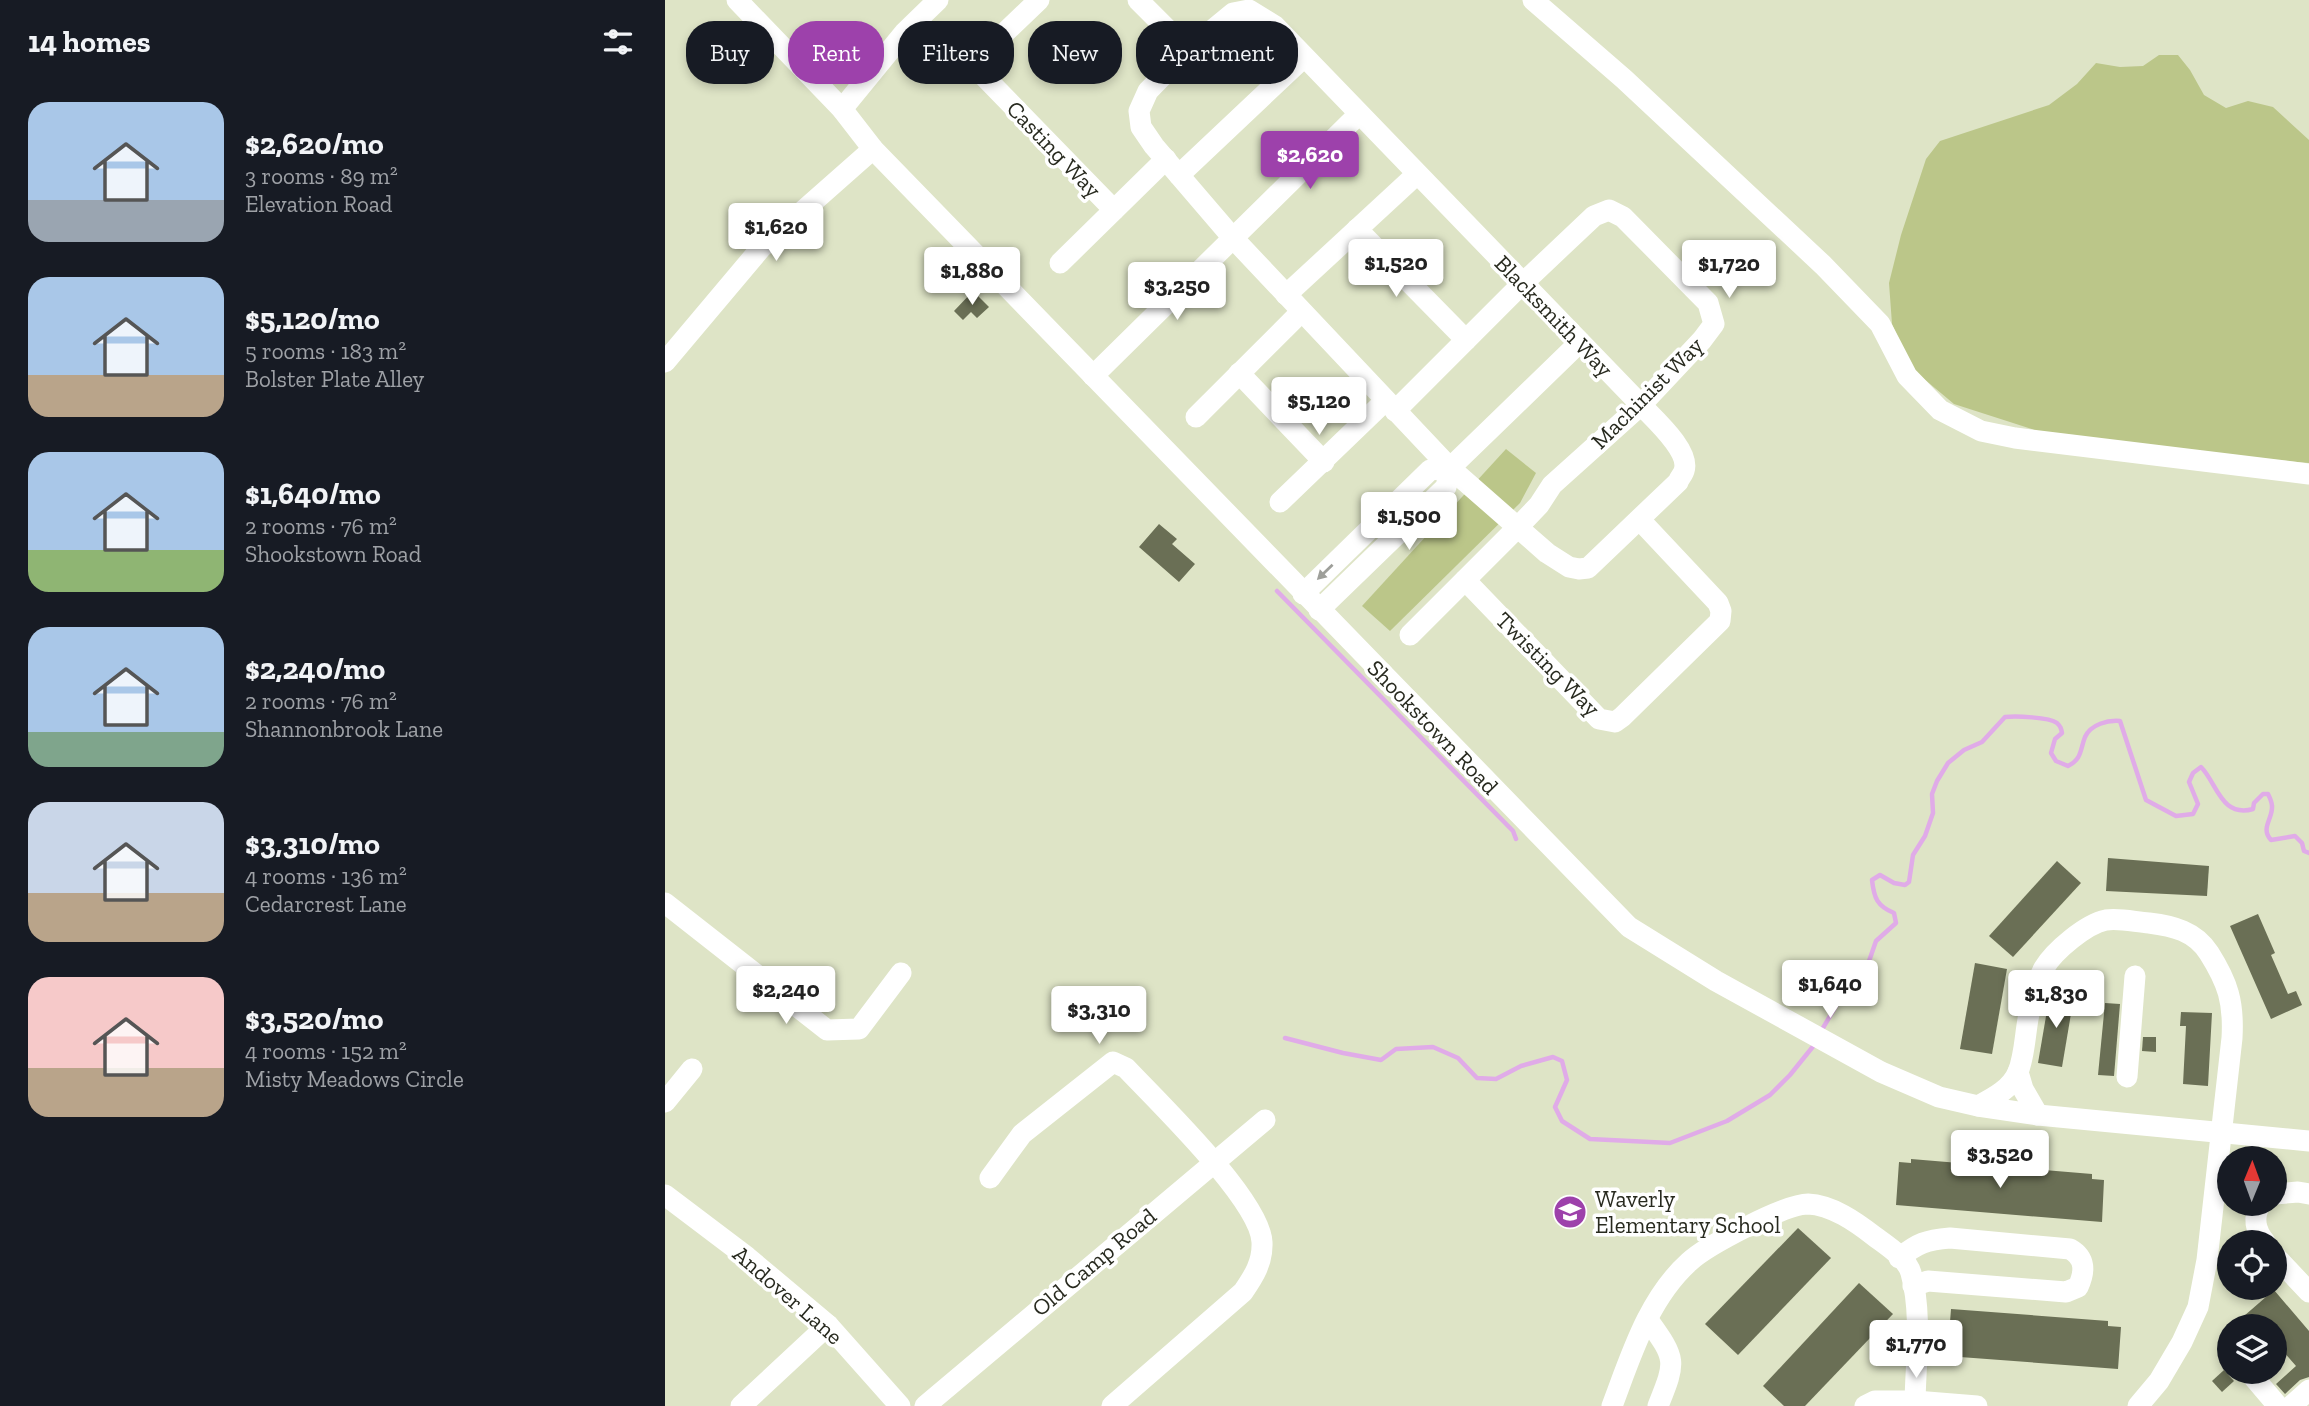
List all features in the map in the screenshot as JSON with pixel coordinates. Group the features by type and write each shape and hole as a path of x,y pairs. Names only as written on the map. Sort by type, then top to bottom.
{"street":[{"name":"Shookstown Road","path":"737,0 842,109 873,149 1629,927 1716,981 1881,1072 1939,1097 2038,1115 2309,1141"},
{"path":"842,109 905,32 938,0"},
{"name":"Casting Way","path":"1039,0 972,64 1114,209"},
{"path":"1139,0 1160,21"},
{"path":"1533,0 1624,79 1823,265 1880,324 1907,376 1940,410 1981,431 2015,438 2309,474"},
{"name":"Blacksmith Way","path":"1223,21 1233,13 1249,10 1267,21"},
{"name":"Blacksmith Way","path":"1155,84 1148,91 1139,111 1141,127 1232,237 1450,468 1547,553 1569,566 1588,568 1678,482 1684,472 1685,462 1671,438 1640,405 1298,51"},
{"path":"1060,263 1114,209 1172,167 1304,57"},
{"path":"1093,376 1359,114"},
{"path":"665,362 761,248 873,149"},
{"path":"1286,295 1417,174"},
{"name":"Machinist Way","path":"1280,502 1466,340 1594,216 1609,210 1623,217 1708,303 1714,324 1702,340 1640,405 1552,485 1539,505 1409,635"},
{"path":"1357,229 1466,340"},
{"path":"1196,417 1301,312"},
{"path":"1319,610 1447,487 1450,468 1580,342"},
{"path":"1239,373 1324,461"},
{"path":"1303,594 1430,470 1450,468"},
{"name":"Twisting Way","path":"1465,580 1599,719 1615,722 1720,621 1718,603 1640,520"},
{"path":"665,904 827,1030 859,1029 901,973"},
{"path":"2038,1115 2023,1089 2018,1072 2028,1016 2042,970 2049,960 2075,935 2105,920 2176,928 2194,936 2204,946 2224,978 2231,999 2232,1038 2223,1133 2207,1260 2198,1307 2182,1342 2159,1381 2138,1406"},
{"path":"2127,1077 2135,976"},
{"path":"990,1178 1022,1134 1113,1062 1126,1068 1213,1162 1257,1220 1262,1240 1261,1258 1243,1292 1112,1406"},
{"path":"665,1102 692,1069"},
{"path":"1978,1106 1998,1095 2018,1072"},
{"name":"Old Camp Road","path":"925,1406 1265,1120"},
{"path":"2287,1193 2309,1194"},
{"name":"Andover Lane","path":"665,1195 755,1264 828,1325 900,1406"},
{"path":"1612,1406 1655,1303 1689,1261 1761,1218 1806,1204 1852,1219 1891,1248 1910,1270 1917,1316 1915,1401"},
{"path":"1899,1258 1915,1244 1931,1239 1950,1238 2070,1249 2078,1254 2084,1274 2078,1287 2066,1292 1928,1281 1913,1286"},
{"path":"2287,1268 2309,1292"},
{"path":"1648,1320 1667,1346 1672,1360 1672,1371 1658,1406"},
{"path":"741,1406 828,1325"},
{"path":"2260,1384 2279,1406"},
{"path":"2291,1406 2309,1390"},
{"path":"1865,1406 1875,1401 1977,1406"}],"green space":[{"path":"2159,55 2178,55 2204,95 2226,108 2248,101 2273,107 2309,140 2309,463 2157,449 2050,435 1954,404 1911,368 1892,324 1889,283 1901,235 1926,159 1940,141 2049,105 2077,84 2096,63 2120,67 2143,66"},
{"path":"1506,449 1536,473 1520,503 1390,631 1362,606"}],"building":[{"path":"973,291 989,307 977,318 971,312 963,320 954,311"},
{"path":"1159,524 1177,539 1172,544 1195,564 1179,582 1139,547"},
{"path":"2108,858 2209,866 2207,896 2106,891"},
{"path":"2057,861 2081,883 2013,957 1989,936"},
{"path":"2258,914 2275,953 2271,955 2288,994 2296,991 2302,1005 2271,1019 2230,926"},
{"path":"1975,963 2007,969 1992,1054 1960,1049"},
{"path":"2050,993 2074,996 2062,1067 2038,1063"},
{"path":"2105,1003 2120,1004 2114,1076 2098,1075"},
{"path":"2181,1012 2212,1013 2208,1086 2183,1084 2186,1026 2180,1026"},
{"path":"2143,1037 2156,1037 2156,1052 2142,1051"},
{"path":"1911,1159 2092,1174 2092,1179 2104,1180 2102,1222 1896,1205 1899,1162 1911,1163"},
{"path":"1798,1228 1831,1258 1738,1355 1705,1324"},
{"path":"1859,1283 1893,1314 1805,1406 1784,1406 1763,1386"},
{"path":"2262,1300 2283,1300 2309,1331 2309,1377 2300,1380 2285,1394 2276,1384 2287,1384 2287,1374 2296,1366 2287,1356 2287,1314 2246,1314"},
{"path":"1951,1309 2108,1321 2108,1326 2121,1327 2118,1369 1960,1357 1960,1349 1948,1348"},
{"path":"2217,1376 2217,1384 2231,1384 2222,1392 2212,1381"}],"waterway":[{"path":"1277,591 1513,831 1516,839"},
{"path":"1820,1033 1856,972 1868,964 1876,941 1896,923 1894,913 1877,901 1872,880 1880,875 1894,883 1905,885 1909,882 1913,855 1925,836 1933,813 1932,794 1937,781 1948,763 1964,750 1982,742 2005,717 2040,718 2057,723 2062,733 2055,739 2051,753 2056,761 2068,766 2078,757 2091,729 2105,722 2120,721 2146,800 2176,816 2193,814 2198,804 2189,782 2193,773 2201,767 2221,797 2234,808 2253,809 2254,803 2263,794 2268,794 2272,806 2267,827 2268,836 2271,840 2295,836 2302,843 2304,851 2309,853"},
{"path":"1285,1038 1381,1060 1396,1049 1433,1047 1458,1058 1477,1078 1496,1079 1521,1066 1553,1057 1562,1061 1567,1080 1555,1107 1562,1121 1590,1139 1670,1143 1727,1121 1770,1095 1815,1044"}],"place":[{"name":"Waverly Elementary School","path":"1570,1212"}]}
